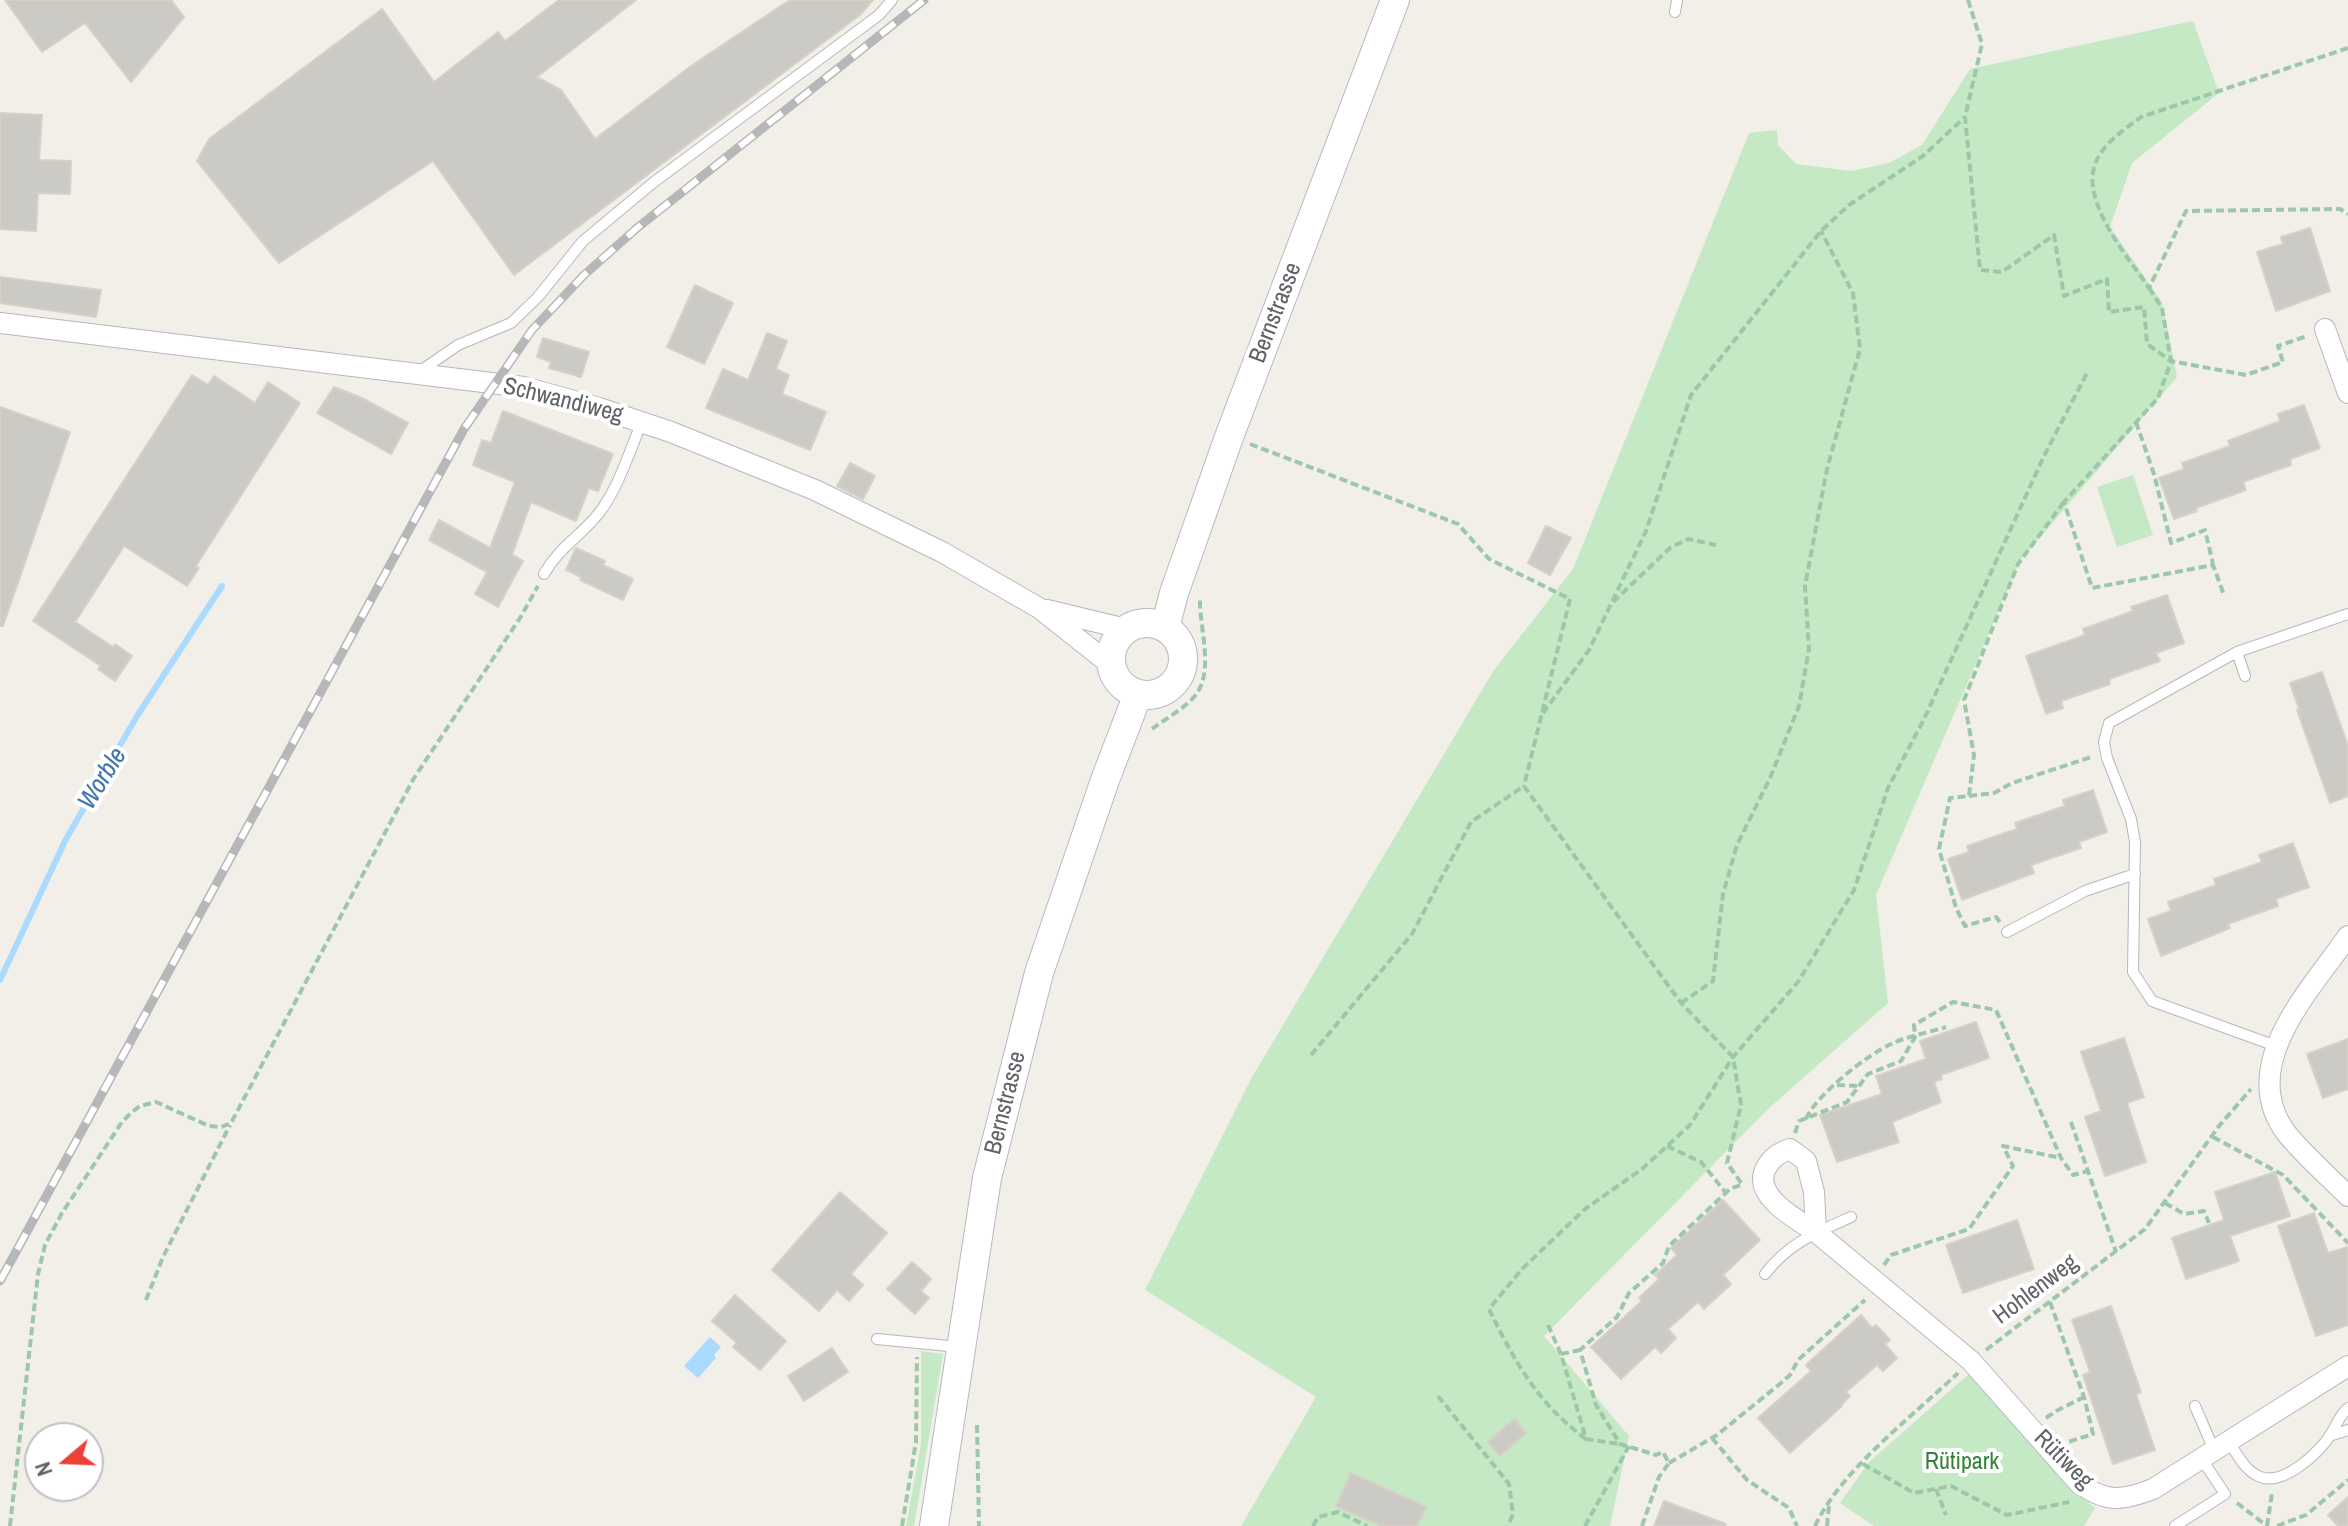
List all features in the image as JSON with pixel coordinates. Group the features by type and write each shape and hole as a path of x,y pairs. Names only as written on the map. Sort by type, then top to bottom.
{"main road":[{"name":"Bernstrasse","path":"1165,628 1174,593 1229,437 1395,0"},
{"path":"1146,623 1165,628 1173,634 1183,651 1181,671 1169,688 1159,693 1138,694 1120,683 1111,665 1113,645 1126,629 1146,623"},
{"name":"Bernstrasse","path":"934,1526 987,1178 1039,973 1138,694"}],"street":[{"name":"Schwandiweg","path":"0,323 536,390 642,422 763,467 942,552 1039,608 1111,665"},
{"path":"2325,329 2348,393"},
{"name":"Schwandiweg","path":"1039,608 1126,629"},
{"path":"2348,936 2285,1027 2276,1046 2269,1080 2273,1103 2283,1127 2348,1196"},
{"path":"1764,1176 1764,1171 1777,1153 1790,1149 1806,1161 1814,1192 1816,1232"},
{"name":"Rütiweg","path":"1764,1176 1765,1188 1776,1204 1816,1232 1971,1361 2079,1483 2109,1499 2138,1495 2153,1489 2348,1366"}],"lane":[{"path":"414,375 458,345 511,323 538,297 583,241 654,182 879,15 892,0"},
{"path":"1675,12 1677,0"},
{"path":"544,574 553,558 597,516 611,496 642,422"},
{"path":"2276,1046 2152,1001 2133,972 2135,842 2131,819 2107,758 2104,742 2109,723 2237,652 2348,614"},
{"path":"2237,652 2245,676"},
{"path":"2007,932 2085,891 2135,874"},
{"path":"1765,1274 1781,1254 1816,1232 1851,1217"},
{"path":"877,1339 959,1347"},
{"path":"2175,1526 2225,1494 2214,1449 2195,1406"},
{"path":"2214,1449 2251,1472 2272,1479 2292,1472 2329,1436 2348,1408"},
{"path":"2329,1436 2348,1430"}],"path":[{"path":"1968,0 1982,44 1965,117 1980,270 2002,272 2054,235 2064,296 2107,279 2109,312 2144,307 2147,344 2171,361 2246,375 2283,362 2278,346 2325,329"},
{"path":"1969,796 1974,755 1964,700 2018,564 2064,502 2158,398 2171,361 2162,308 2106,224 2096,202 2093,182 2095,162 2113,137 2141,117 2348,48"},
{"path":"1542,715 1589,650 1646,531 1691,395 1821,231 1849,205 1923,156 1965,117"},
{"path":"2149,288 2186,211 2340,209 2348,214"},
{"path":"1681,1003 1713,981 1723,894 1737,845 1770,778 1799,706 1809,649 1805,586 1827,469 1860,349 1853,293 1821,231"},
{"path":"1669,1463 1663,1452 1656,1455 1629,1446 1586,1439 1560,1420 1516,1364 1489,1309 1522,1269 1585,1209 1642,1169 1690,1125 1733,1057 1798,982 1854,890 1888,788 1925,717 2044,456 2087,373"},
{"path":"2136,422 2154,474 2171,543 2205,530 2224,595"},
{"path":"1229,437 1458,524 1489,559 1570,599 1524,786 1471,822 1412,934 1311,1055"},
{"path":"2064,502 2092,588 2213,565"},
{"path":"1611,604 1670,548 1688,539 1716,545"},
{"path":"146,1300 163,1257 231,1123 414,778 520,618 544,574"},
{"path":"1151,730 1195,697 1204,680 1206,662 1199,621 1200,587"},
{"path":"2007,932 1996,917 1965,926 1956,908 1939,849 1950,798 1994,793 2012,783 2091,757"},
{"path":"1524,786 1681,1003 1733,1057 1741,1105 1727,1163 1742,1184"},
{"path":"1790,1149 1799,1121 1847,1102 1868,1074 1901,1061 1915,1037 1914,1025 1953,1002 1996,1010 2061,1158 2073,1175 2088,1171"},
{"path":"1806,1119 1812,1105 1858,1064 1893,1042 1946,1027"},
{"name":"Hohlenweg","path":"1815,1526 1841,1485 1971,1361 2145,1229 2212,1136 2259,1080 2269,1080"},
{"path":"1835,1085 1859,1086"},
{"path":"10,1526 34,1305 41,1257 51,1231 122,1122 140,1106 156,1102 165,1104 209,1126 221,1127 231,1123"},
{"path":"2071,1122 2116,1252"},
{"path":"2212,1136 2283,1175 2348,1243"},
{"path":"1667,1146 1701,1162 1726,1193"},
{"path":"1642,1526 1659,1477 1669,1463 1712,1438 1790,1375 1798,1360 1878,1284 1891,1255 1969,1229 2013,1166 2003,1146 2061,1158"},
{"path":"1561,1354 1580,1350 1617,1317 1629,1293 1663,1263 1669,1246 1726,1193 1764,1176"},
{"path":"2165,1203 2184,1214 2204,1211 2209,1223"},
{"path":"2048,1448 2093,1434 2084,1397 2050,1302"},
{"path":"1548,1325 1561,1354 1586,1439"},
{"path":"902,1526 916,1442 918,1343"},
{"path":"1580,1350 1596,1405 1620,1444"},
{"path":"1438,1396 1509,1484 1513,1514 1508,1526"},
{"path":"2032,1430 2056,1411 2084,1397"},
{"path":"978,1416 979,1526"},
{"path":"1712,1438 1747,1480 1789,1508 1797,1526"},
{"path":"1585,1526 1629,1446"},
{"path":"1862,1464 1914,1493 1951,1486 2007,1515 2098,1495"},
{"path":"2277,1526 2306,1515 2348,1480"},
{"path":"1936,1489 1946,1515"},
{"path":"2225,1494 2267,1526 2272,1501"},
{"path":"1827,1526 1829,1502"},
{"path":"1313,1526 1318,1517 1338,1512 1367,1526"}],"green space":[{"path":"2193,21 2219,93 2132,163 2110,227 2162,302 2177,377 2020,561 1876,895 1888,1003 1768,1109 1544,1336 1629,1436 1610,1526 1241,1526 1316,1397 1145,1290 1251,1079 1494,670 1573,569 1749,133 1777,130 1778,145 1796,164 1851,171 1889,163 1922,145 1970,69"},
{"path":"2133,475 2153,535 2117,547 2097,487"},
{"path":"921,1351 943,1354 914,1526 906,1526 921,1444"},
{"name":"Rütipark","path":"1969,1374 2068,1487 2095,1508 2084,1526 1874,1526 1840,1503 1869,1462"}],"water":[{"path":"710,1337 721,1347 714,1355 716,1358 698,1378 684,1366"}],"building":[{"path":"5,0 171,0 184,17 131,82 85,23 42,52"},
{"path":"559,0 636,0 537,77 561,90 595,139 691,66 790,0 873,0 860,15 514,275 433,161 279,263 197,161 209,139 382,9 434,82 498,32 505,41"},
{"path":"0,113 42,115 39,160 71,161 70,194 38,193 36,231 0,229"},
{"path":"2310,228 2330,291 2276,311 2257,252 2283,244 2281,237"},
{"path":"0,277 101,290 96,317 0,303"},
{"path":"695,285 733,303 704,364 667,347"},
{"path":"767,333 787,341 776,369 789,375 782,394 826,412 810,450 706,408 723,369 748,380"},
{"path":"543,338 589,352 581,377 549,368 551,362 537,357"},
{"path":"192,375 208,385 214,376 255,403 268,382 300,403 196,566 199,568 187,586 124,546 75,622 132,656 115,681 98,669 101,666 33,621"},
{"path":"334,387 408,423 391,454 317,413"},
{"path":"2304,405 2320,448 2290,459 2291,465 2243,482 2246,490 2174,519 2159,478 2184,469 2182,463 2230,446 2228,441 2280,421 2278,414"},
{"path":"0,407 70,432 3,626 0,626"},
{"path":"503,411 613,454 598,491 589,488 576,521 531,502 512,555 523,561 498,607 475,594 487,572 429,540 439,520 490,548 515,482 473,465 482,440 491,443"},
{"path":"850,463 875,476 863,499 837,486"},
{"path":"1546,526 1571,538 1550,575 1528,563"},
{"path":"576,548 605,561 603,565 633,579 623,600 566,570"},
{"path":"2167,595 2184,643 2156,653 2160,661 2109,679 2110,684 2061,701 2063,708 2046,714 2026,656 2085,635 2083,629"},
{"path":"2322,672 2348,746 2348,796 2330,803 2290,683"},
{"path":"2093,790 2107,832 2079,842 2081,848 2031,865 2034,873 1962,900 1948,859 1969,852 1967,846 2017,829 2015,823 2065,806 2063,800"},
{"path":"2293,843 2309,887 2276,899 2278,906 2228,924 2230,928 2161,956 2148,919 2171,911 2168,902 2216,885 2214,879 2262,862 2259,855"},
{"path":"1976,1022 1989,1058 1941,1075 1942,1079 1934,1082 1941,1102 1892,1122 1899,1142 1837,1162 1820,1115 1882,1094 1876,1076 1926,1059 1920,1041"},
{"path":"2124,1038 2144,1097 2127,1103 2146,1162 2105,1176 2085,1117 2101,1111 2081,1052"},
{"path":"2348,1039 2348,1089 2323,1098 2307,1054"},
{"path":"2275,1172 2290,1216 2230,1236 2239,1261 2186,1279 2172,1238 2224,1220 2215,1192"},
{"path":"840,1192 887,1233 851,1274 863,1285 849,1301 837,1290 819,1311 772,1270"},
{"path":"1723,1200 1760,1240 1723,1275 1731,1284 1704,1309 1698,1302 1668,1329 1676,1338 1661,1353 1655,1347 1621,1379 1591,1347 1642,1301 1639,1298 1659,1279 1655,1275 1677,1255 1671,1248"},
{"path":"2314,1213 2328,1253 2348,1247 2348,1325 2316,1336 2278,1226"},
{"path":"2017,1220 2034,1269 1963,1293 1946,1245"},
{"path":"912,1262 931,1279 921,1291 929,1298 915,1314 887,1289"},
{"path":"735,1295 786,1341 760,1370 733,1347 737,1343 712,1321"},
{"path":"2111,1306 2141,1392 2136,1394 2155,1450 2113,1464 2083,1375 2090,1372 2072,1320"},
{"path":"1861,1315 1872,1328 1876,1325 1890,1340 1885,1344 1897,1358 1883,1371 1877,1365 1846,1392 1850,1396 1842,1406 1790,1453 1758,1418 1811,1371 1806,1365"},
{"path":"832,1348 848,1372 804,1401 788,1376"},
{"path":"1514,1419 1526,1433 1500,1456 1488,1442"},
{"path":"1351,1473 1426,1507 1417,1526 1381,1526 1336,1506"},
{"path":"2348,1497 2348,1526 2338,1526 2328,1515"},
{"path":"1664,1501 1726,1524 1654,1526"}],"waterway":[{"name":"Worble","path":"0,980 66,839 137,716 222,586"}],"railway":[{"path":"0,1281 464,429 532,330 584,275 637,228 924,0"}]}
